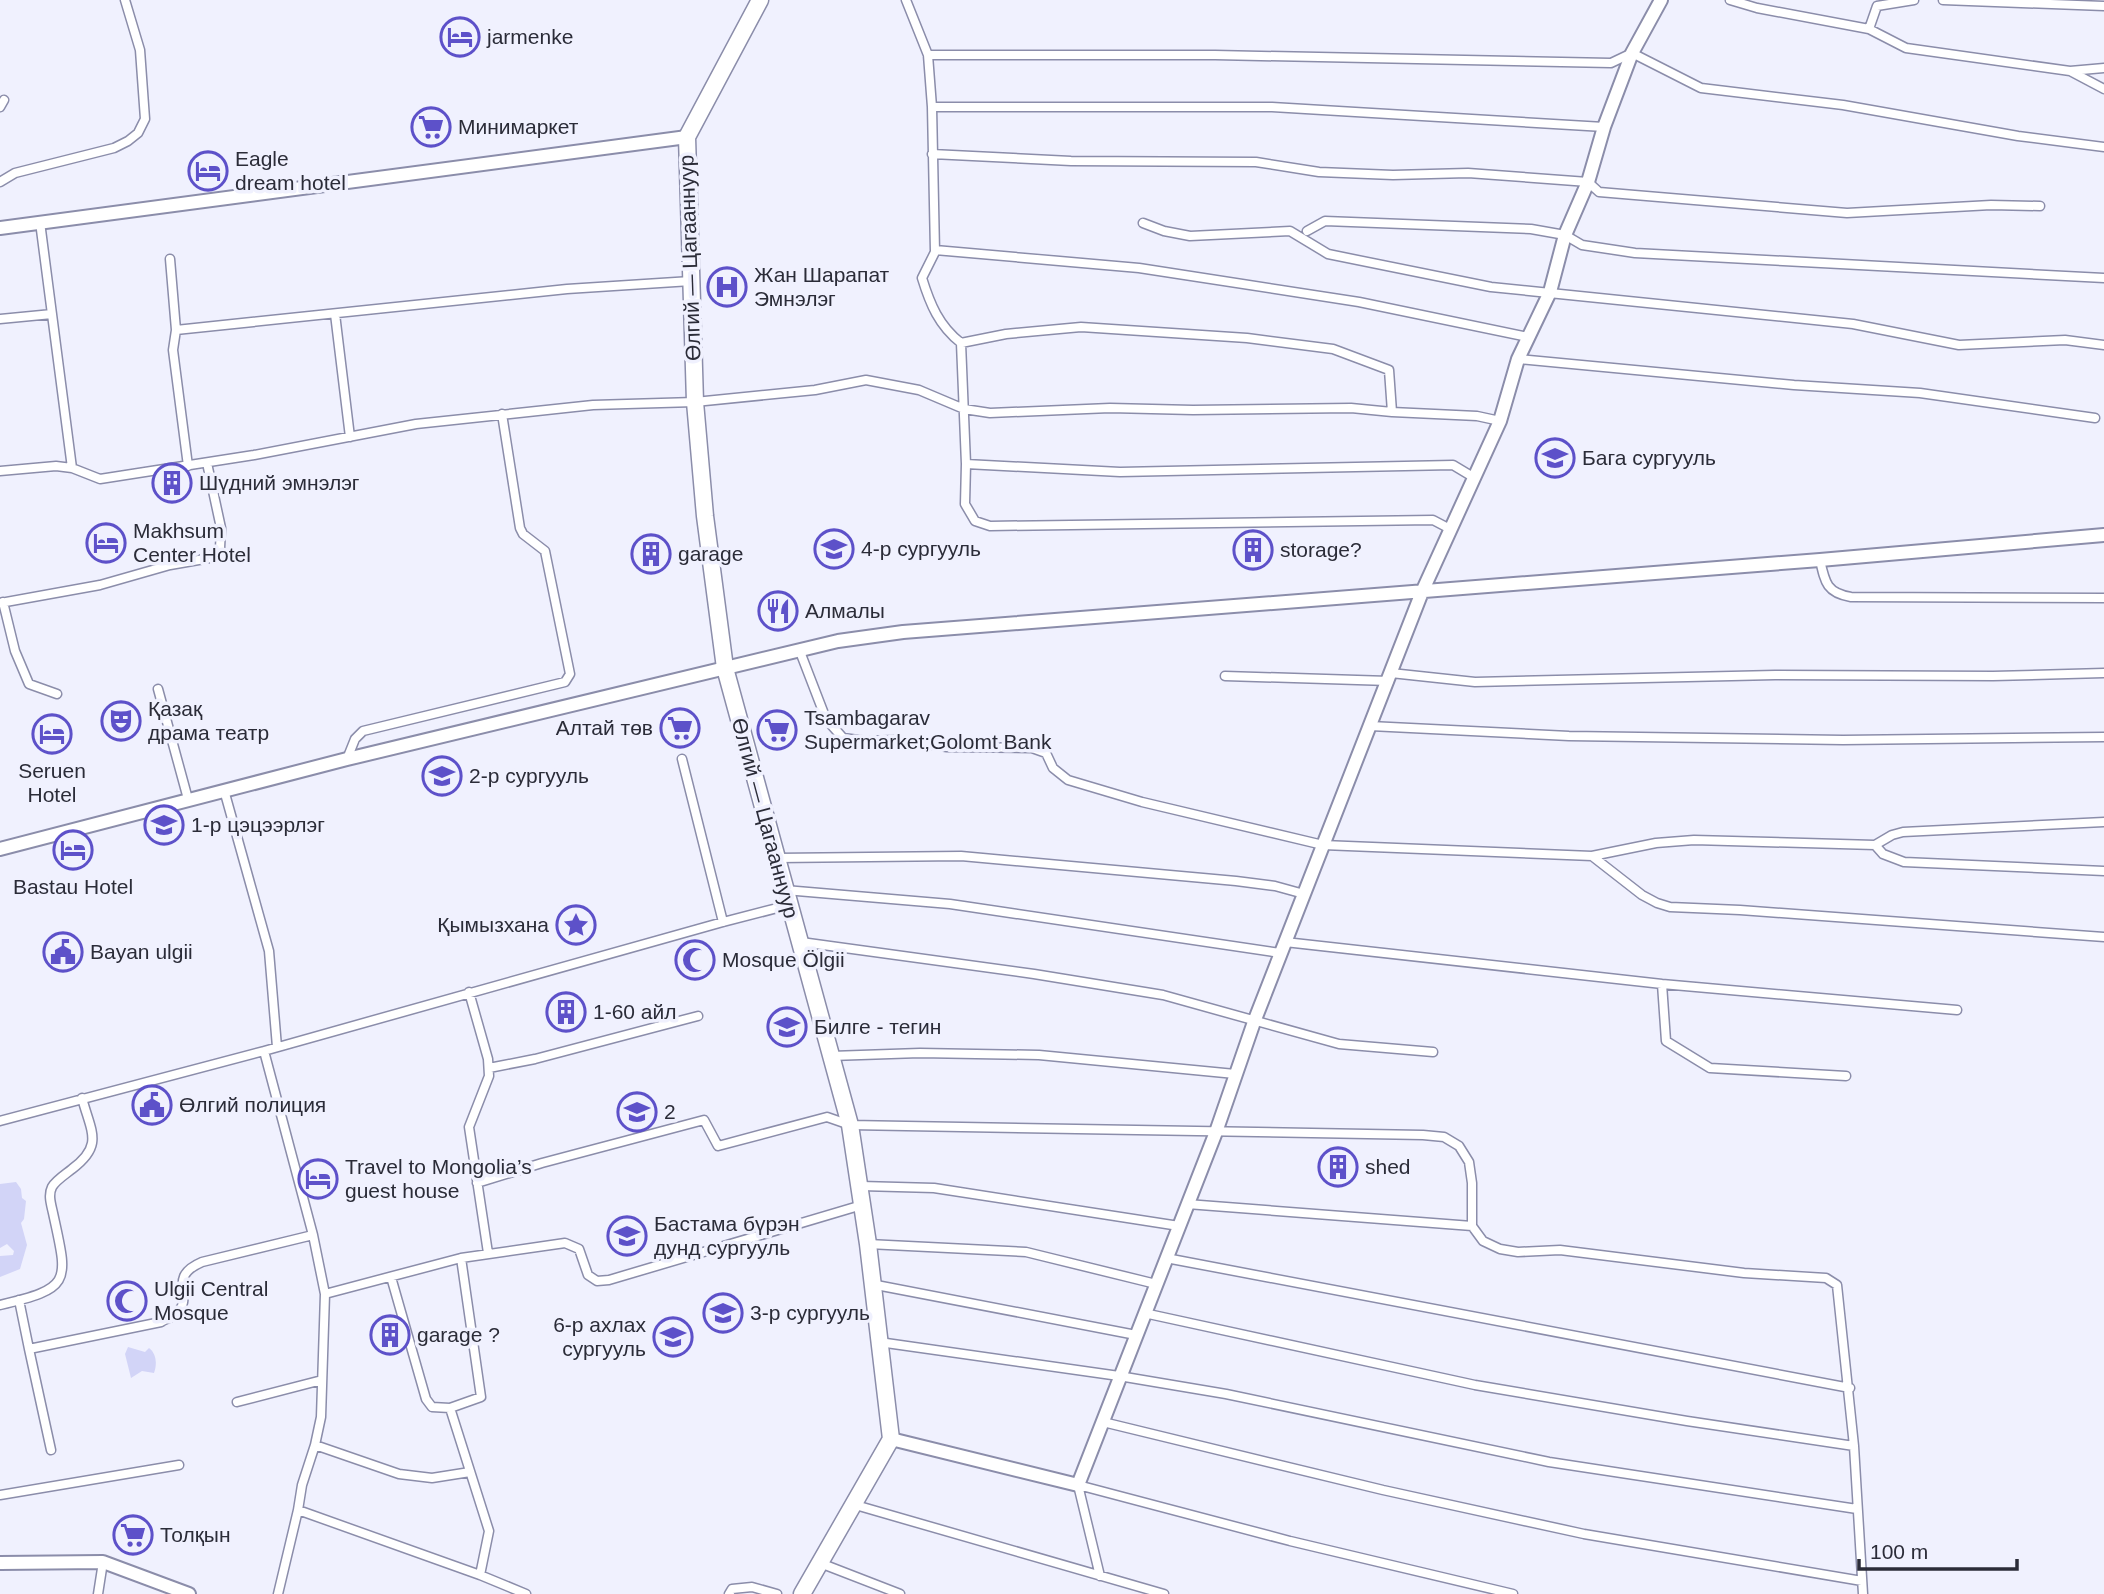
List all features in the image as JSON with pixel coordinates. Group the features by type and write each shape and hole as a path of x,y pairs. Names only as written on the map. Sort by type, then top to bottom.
{"highway":[{"path":"687,136 760,0"},
{"name":"Өлгий — Цагааннуур","path":"687,136 695,402 705,516 725,668 850,1125 861,1186 891,1439"},
{"path":"802,1594 891,1439"}],"street":[{"path":"0,182 15,173 114,148 138,133 145,119 140,50 125,0"},
{"path":"906,0 928,55 932,107 935,250 922,278 931,307 950,334 961,343 965,504 975,521 990,526 1433,520 1452,530"},
{"path":"1100,1576 1078,1485 1216,1132 1254,1022 1422,592 1500,421 1518,359 1550,292 1565,234 1588,182 1604,127 1632,53 1661,0"},
{"path":"1730,0 1757,8 1869,29 1906,48 2070,71 2104,68"},
{"path":"1869,29 1877,6 1913,0"},
{"path":"1942,0 2104,6"},
{"path":"928,55 1215,55 1611,63 1632,53"},
{"path":"1632,53 1701,88 1843,105 2018,136 2104,147"},
{"path":"2070,71 2104,89"},
{"path":"932,107 1272,107 1604,127"},
{"path":"0,228 687,136"},
{"path":"932,154 1071,161 1256,162 1319,172 1394,175 1468,173 1588,182 1599,192 1847,214 1991,205 2040,206"},
{"path":"1307,231 1325,221 1507,228 1565,234 1582,245 1635,253 2104,278"},
{"path":"40,222 72,468"},
{"path":"1143,223 1164,232 1190,236 1290,231 1328,254 1461,282 1853,324 1959,345 2065,340 2104,345"},
{"path":"935,250 1139,268 1359,302 1528,337"},
{"path":"170,259 176,330 173,350 188,466"},
{"path":"176,330 566,289 691,281"},
{"path":"0,319 52,314"},
{"path":"335,314 350,437"},
{"path":"961,343 1006,334 1080,327 1247,338 1333,349 1389,370 1392,412"},
{"path":"1518,359 1794,385 1920,393 2095,418"},
{"path":"0,471 56,466 72,468 100,478 207,463 416,424 593,405 695,402 815,390 866,380 919,390 964,409 990,413 1110,408 1351,408 1477,416 1500,421"},
{"path":"347,759 355,739 363,731 565,682 570,674 545,551 523,534 520,528 502,415"},
{"path":"57,694 29,684 15,651 1,603 100,584 170,565 210,558 220,548 221,528 207,463"},
{"path":"966,464 1120,471 1453,465 1473,477"},
{"path":"0,849 347,759 838,641 903,632 2104,535"},
{"path":"1820,560 1828,586 1837,594 1851,597 2104,598"},
{"path":"799,649 826,719 843,738 866,741 898,740 947,747 1032,748 1046,753 1053,768 1068,780 1142,802 1323,845 1592,856 1656,843 1694,840 1875,845 1903,832 2104,822"},
{"path":"1225,676 1390,677 1475,682 1775,675 1993,676 2104,673"},
{"path":"158,688 188,799"},
{"path":"1370,726 1624,737 1843,740 2104,737"},
{"path":"682,759 723,922"},
{"path":"225,790 269,951 277,1047"},
{"path":"1875,845 1883,854 1904,862 2104,871"},
{"path":"777,858 961,856 1236,881 1275,886 1304,894"},
{"path":"1592,856 1642,895 1657,904 1670,907 2104,937"},
{"path":"0,1121 264,1051 723,922 787,897 950,904 1283,948 1957,1010"},
{"path":"798,941 1163,995 1339,1044 1433,1052"},
{"path":"1662,984 1667,1041 1710,1068 1846,1076"},
{"path":"469,992 489,1069 484,1093 469,1128 488,1253"},
{"path":"489,1069 698,1016"},
{"path":"264,1051 313,1235 325,1294 321,1417 302,1485 278,1594"},
{"path":"831,1056 920,1053 1039,1055 1235,1074"},
{"path":"0,1305 44,1294 55,1286 61,1277 64,1263 50,1198 53,1185 88,1158 92,1149 93,1138 82,1098"},
{"path":"477,1183 704,1120 718,1146 827,1117 850,1125 1444,1137 1459,1146 1469,1162 1472,1227 1483,1241 1500,1248 1518,1252 1560,1250 1744,1273 1826,1278 1837,1285 1850,1388 1863,1594"},
{"path":"861,1186 934,1188 1179,1226"},
{"path":"1187,1204 1472,1227"},
{"path":"325,1294 461,1258 565,1243 579,1249 588,1275 597,1281 609,1280 862,1205"},
{"path":"29,1349 161,1322 176,1314 184,1303 183,1277 189,1268 202,1262 313,1235"},
{"path":"868,1244 1026,1252 1156,1283"},
{"path":"391,1277 426,1399 432,1408 450,1408 481,1397 461,1258"},
{"path":"1166,1258 1850,1388"},
{"path":"871,1284 1136,1335"},
{"path":"19,1300 51,1450"},
{"path":"1144,1313 1475,1385 1854,1446"},
{"path":"879,1342 1226,1394 1549,1462 1857,1509"},
{"path":"237,1402 323,1380"},
{"path":"450,1408 489,1531 480,1575"},
{"path":"1102,1422 1383,1490 1584,1534 1862,1581"},
{"path":"891,1439 1290,1541 1513,1594"},
{"path":"315,1445 398,1474 432,1478 470,1472"},
{"path":"0,1495 180,1465"},
{"path":"852,1504 1164,1594"},
{"path":"298,1510 526,1594"},
{"path":"98,1594 103,1562"},
{"path":"0,1563 103,1562 189,1594"},
{"path":"820,1563 900,1594"},
{"path":"729,1594 732,1589 752,1587 777,1594"}],"shaded area":[{"path":"16,1182 21,1189 22,1198 26,1201 21,1223 27,1245 20,1269 0,1277 0,1256 13,1255 14,1251 7,1244 0,1248 0,1184"},
{"path":"128,1347 145,1352 149,1348 152,1350 156,1360 154,1373 142,1371 131,1378 125,1354"}],"place":[{"name":"jarmenke","path":"460,37"},
{"name":"Минимаркет","path":"431,127"},
{"name":"Eagle dream hotel","path":"208,171"},
{"name":"Жан Шарапат Эмнэлэг","path":"727,287"},
{"name":"Бага сургууль","path":"1555,458"},
{"name":"Шүдний эмнэлэг","path":"172,483"},
{"name":"Makhsum Center Hotel","path":"106,543"},
{"name":"4-р сургууль","path":"834,549"},
{"name":"storage?","path":"1253,550"},
{"name":"garage","path":"651,554"},
{"name":"Алмалы","path":"778,611"},
{"name":"Қазақ драма театр","path":"121,721"},
{"name":"Алтай төв","path":"680,728"},
{"name":"Tsambagarav Supermarket;Golomt Bank","path":"777,730"},
{"name":"Seruen Hotel","path":"52,734"},
{"name":"2-р сургууль","path":"442,776"},
{"name":"1-р цэцээрлэг","path":"164,825"},
{"name":"Bastau Hotel","path":"73,850"},
{"name":"Қымызхана","path":"576,925"},
{"name":"Bayan ulgii","path":"63,952"},
{"name":"Mosque Ölgii","path":"695,960"},
{"name":"1-60 айл","path":"566,1012"},
{"name":"Билге - тегин","path":"787,1027"},
{"name":"Өлгий полиция","path":"152,1105"},
{"name":"2","path":"637,1112"},
{"name":"shed","path":"1338,1167"},
{"name":"Travel to Mongolia’s guest house","path":"318,1179"},
{"name":"Бастама бүрэн дунд сургууль","path":"627,1236"},
{"name":"Ulgii Central Mosque","path":"127,1301"},
{"name":"3-р сургууль","path":"723,1313"},
{"name":"garage ?","path":"390,1335"},
{"name":"6-р ахлах сургууль","path":"673,1337"},
{"name":"Толқын","path":"133,1535"}]}
